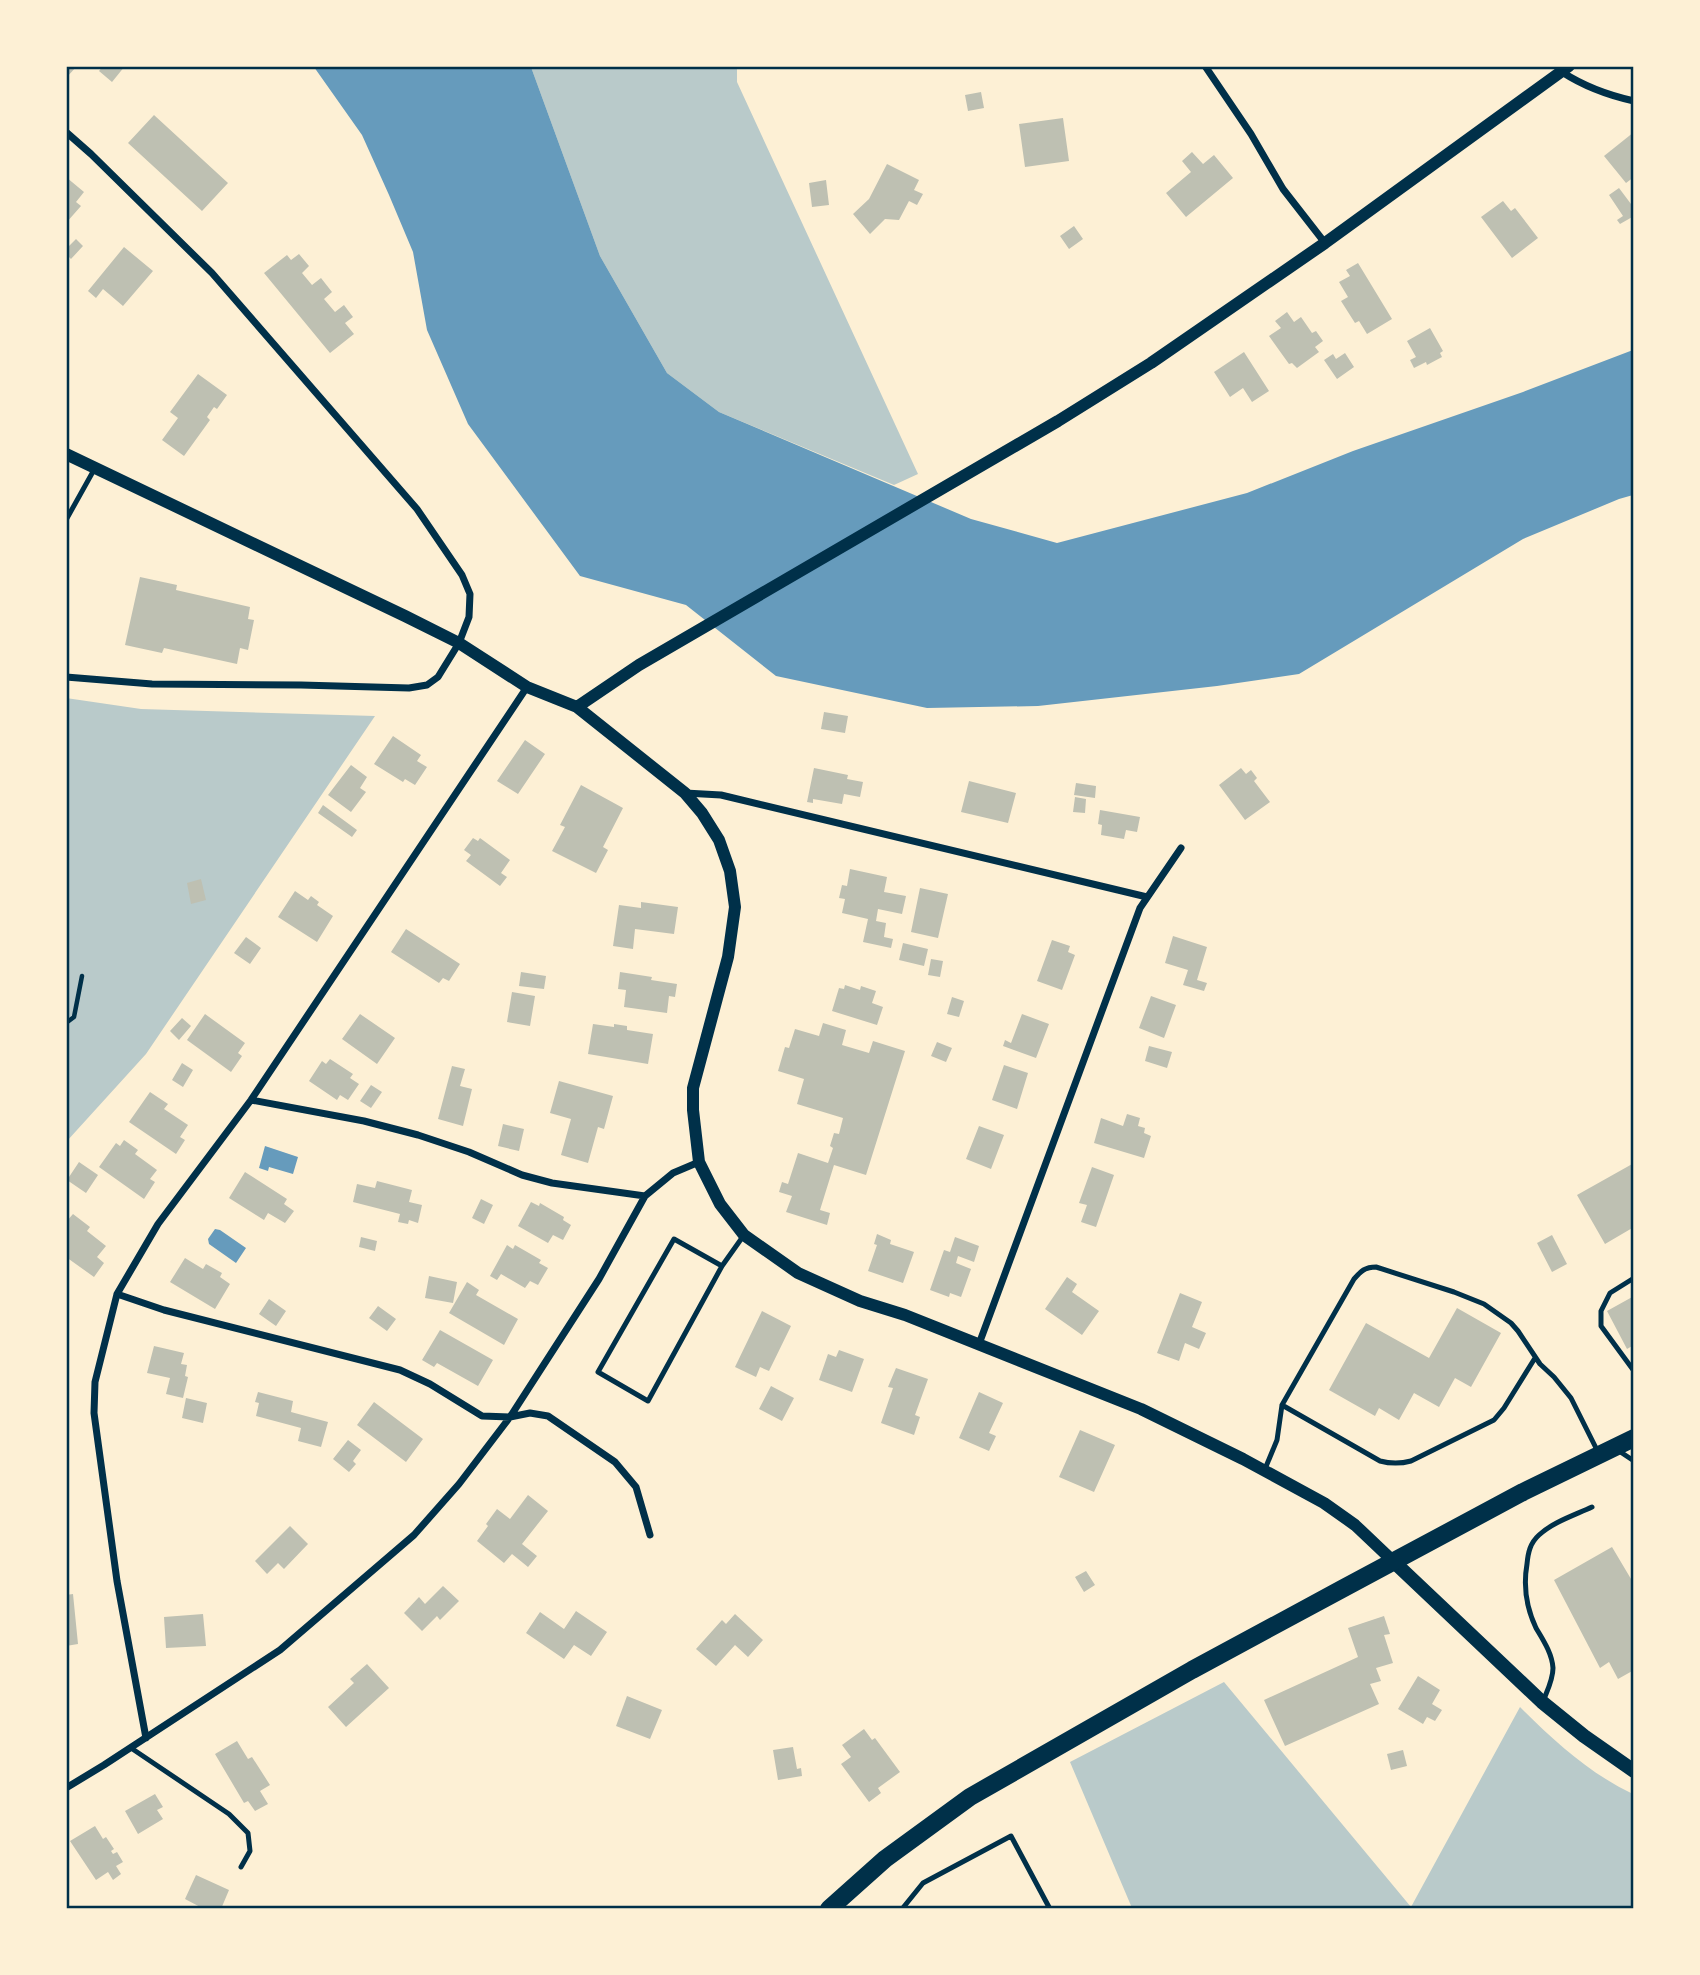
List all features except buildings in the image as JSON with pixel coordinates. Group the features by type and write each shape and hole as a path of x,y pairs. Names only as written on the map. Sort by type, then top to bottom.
{"main road":[{"path":"829,1909 886,1859 970,1797 1192,1670 1393,1561 1523,1492 1633,1438"},
{"path":"1393,1561 1542,1702 1584,1737 1633,1771"}],"street":[{"path":"1205,66 1251,134 1283,189 1325,243"},
{"path":"577,707 639,666 956,478 1058,421 1151,363 1325,243 1562,68 1581,85 1633,101"},
{"path":"66,132 212,272 417,509 462,575 470,594 469,617 459,643 438,677 427,685 409,688 152,684 66,677"},
{"path":"66,454 405,616 459,643 527,687 577,707 685,793 719,840 730,871 735,907 728,957 694,1088 693,1110 699,1161 720,1204 744,1235 798,1273 860,1301 905,1315 1141,1409 1324,1503 1355,1525 1393,1561"},
{"path":"146,1738 117,1581 94,1413 95,1382 117,1294 158,1224 251,1100 527,687"},
{"path":"685,793 721,795 1147,897"},
{"path":"979,1344 1140,908 1181,848"},
{"path":"251,1100 364,1121 418,1135 469,1152 522,1175 551,1183 645,1196"},
{"path":"66,1788 280,1650 414,1535 459,1484 510,1417 599,1279 645,1196 673,1173 699,1161"},
{"path":"117,1294 164,1310 400,1370 430,1384 482,1416 510,1417 530,1413 548,1416 615,1462 636,1487 650,1535"}],"lane":[{"path":"66,520 95,468"},
{"path":"722,1266 674,1239 598,1372 648,1401 722,1266 744,1235"},
{"path":"1264,1471 1277,1440 1282,1405 1354,1279 1368,1267 1376,1267 1454,1292 1484,1304 1511,1322 1535,1358 1571,1398 1606,1451 1633,1461"},
{"path":"1633,1278 1609,1293 1601,1311 1601,1326 1633,1371"},
{"path":"1282,1405 1380,1461 1402,1464 1494,1420 1535,1358"},
{"path":"1542,1702 1553,1667 1548,1648 1535,1625 1526,1600 1524,1586 1529,1549 1538,1536 1592,1507"},
{"path":"131,1748 229,1814 248,1833 250,1851 241,1867"},
{"path":"902,1909 923,1883 1011,1836 1050,1909"}],"path":[{"path":"66,1023 74,1017 82,975"}],"shaded area":[{"path":"531,67 737,67 737,82 918,474 894,485 719,412 667,373 600,256"},
{"path":"66,698 141,709 375,716 146,1054 67,1141"},
{"path":"1224,1682 1411,1907 1520,1707 1573,1755 1633,1794 1633,1908 1132,1908 1070,1762"}],"water":[{"path":"314,67 531,67 600,256 667,373 719,412 971,519 1057,543 1247,493 1353,451 1523,392 1633,350 1633,495 1523,539 1299,674 1038,706 927,708 776,676 686,605 580,576 468,424 427,330 413,252 389,195 362,135"},
{"path":"265,1146 298,1157 293,1174 269,1167 268,1171 259,1168"},
{"path":"215,1229 246,1248 236,1263 209,1244 208,1239"}]}
